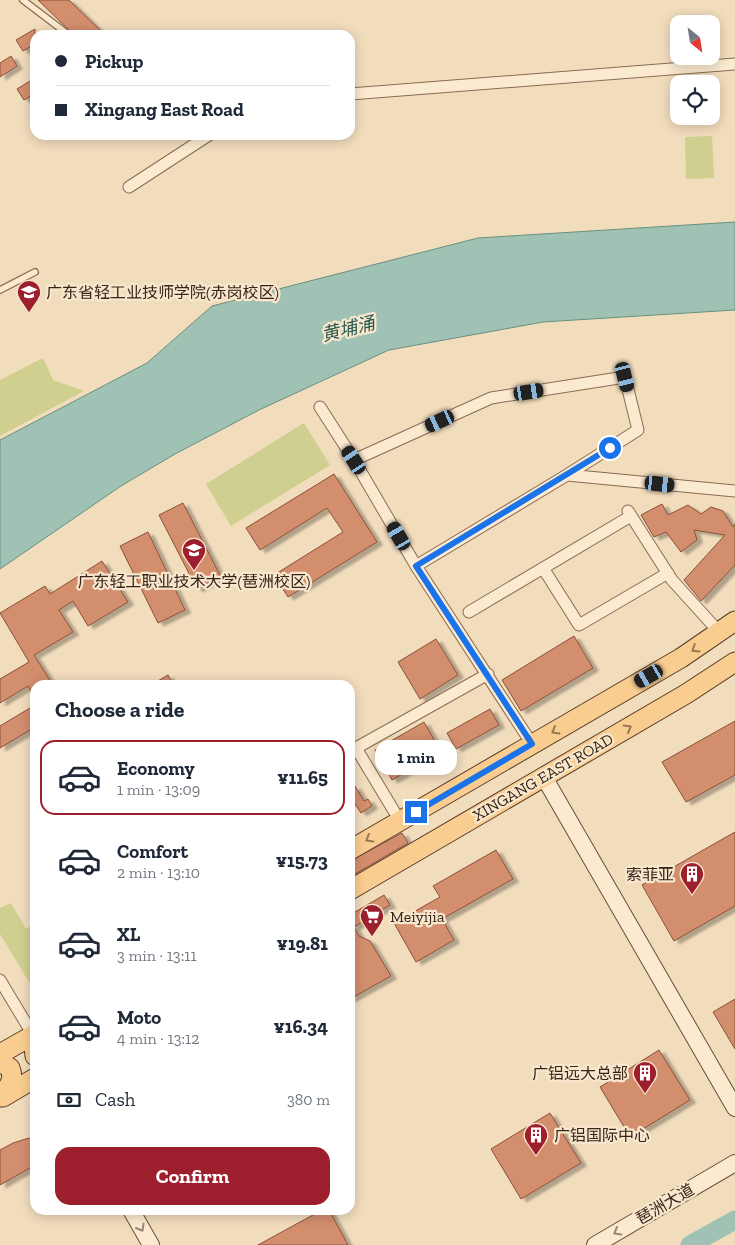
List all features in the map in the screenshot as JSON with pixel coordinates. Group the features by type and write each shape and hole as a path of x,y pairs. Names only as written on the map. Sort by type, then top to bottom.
{"main road":[{"name":"XINGANG EAST ROAD","path":"355,847 689,653 735,621"},
{"name":"XINGANG EAST ROAD","path":"355,887 734,665"},
{"path":"0,1054 30,1037"},
{"path":"0,1062 10,1068 13,1078 0,1098"},
{"path":"0,1098 30,1081"}],"street":[{"path":"355,94 735,64"},
{"path":"129,187 201,140"},
{"path":"354,460 491,398 625,377 638,430 416,566"},
{"path":"320,407 354,460 416,566 532,744"},
{"path":"567,475 735,491"},
{"path":"468,612 543,568 630,513 668,573 720,633"},
{"path":"543,568 579,625 668,573"},
{"path":"400,821 356,748 488,674"},
{"path":"544,777 735,1108"},
{"path":"0,980 30,1029"},
{"name":"琶洲大道","path":"595,1245 735,1164"},
{"path":"135,1215 151,1245"}],"lane":[{"path":"23,0 62,30"},
{"path":"0,290 35,272"}],"green space":[{"path":"712,136 714,178 686,179 685,137"},
{"path":"43,358 53,380 84,391 0,436 0,380"},
{"path":"304,423 330,465 231,526 206,484"},
{"path":"11,903 26,929 30,927 30,984 0,934 0,908"}],"water":[{"name":"黄埔涌","path":"735,222 735,310 543,322 389,350 261,409 175,454 121,486 0,569 0,440 147,363 212,306 478,238"}],"building":[{"path":"38,0 69,0 100,30 69,30"},
{"path":"30,32 30,47 23,51 16,40"},
{"path":"11,56 17,66 0,77 0,63"},
{"path":"30,81 30,96 24,100 17,89"},
{"path":"334,474 377,542 288,597 274,575 343,532 327,508 260,550 246,528"},
{"path":"183,503 221,577 197,589 159,515"},
{"path":"662,504 668,515 688,505 701,514 711,507 723,511 733,527 735,524 735,565 701,601 684,580 725,535 694,530 697,540 681,552 666,532 654,537 641,515"},
{"path":"148,532 185,610 158,623 120,546"},
{"path":"102,561 128,602 88,626 73,601 59,610 73,632 34,655 50,680 30,680 30,689 28,686 0,703 0,679 29,662 0,613 45,586 50,594"},
{"path":"574,636 593,668 521,711 502,680"},
{"path":"436,639 458,675 420,699 398,662"},
{"path":"168,675 171,680 160,680"},
{"path":"30,708 30,730 0,748 0,726"},
{"path":"490,709 499,725 456,749 447,733"},
{"path":"735,721 735,775 686,802 662,762"},
{"path":"424,722 441,752 392,780 375,750"},
{"path":"355,786 364,801 368,799 372,806 361,813 355,804"},
{"name":"索菲亚","path":"735,832 735,906 674,941 642,885"},
{"path":"402,833 408,843 355,874 355,858"},
{"path":"496,850 513,879 442,919 454,940 416,962 394,923 440,897 433,886"},
{"path":"384,895 390,905 355,926 355,912"},
{"path":"355,929 359,936 370,941 391,976 355,996"},
{"path":"735,999 735,1049 713,1012"},
{"name":"广铝远大总部","path":"659,1050 690,1100 630,1137 600,1087"},
{"name":"广铝国际中心","path":"550,1113 581,1163 521,1199 491,1149"},
{"path":"30,1138 30,1168 0,1185 0,1150 13,1143"},
{"path":"313,1215 332,1215 348,1245 258,1245"}],"waterway":[{"path":"690,1245 735,1220"}],"place":[{"name":"广东省轻工业技师学院(赤岗校区)","path":"29,313"},
{"name":"广东轻工职业技术大学(琶洲校区)","path":"194,571"},
{"name":"索菲亚","path":"692,895"},
{"name":"Meiyijia","path":"372,937"},
{"name":"广铝远大总部","path":"645,1094"},
{"name":"广铝国际中心","path":"536,1156"}],"route":[{"path":"416,812 532,744 416,566 610,448"}]}
